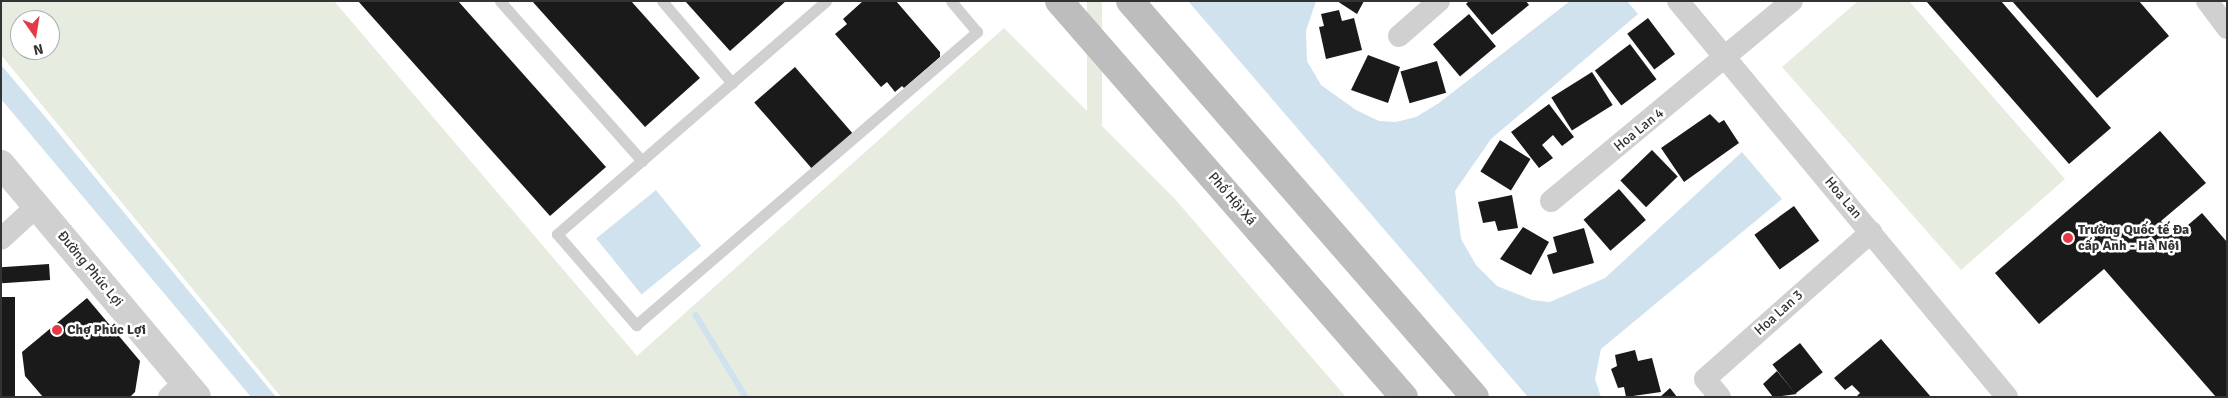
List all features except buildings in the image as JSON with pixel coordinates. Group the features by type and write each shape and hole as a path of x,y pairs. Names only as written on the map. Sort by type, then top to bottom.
{"main road":[{"name":"Phố Hội Xá","path":"1059,1 1404,397"},
{"path":"1130,1 1475,397"}],"street":[{"path":"1399,36 1439,1"},
{"name":"Hoa Lan","path":"1678,1 1728,58 2007,397"},
{"name":"Hoa Lan 4","path":"1551,201 1728,58 1792,1"},
{"path":"2207,1 2227,28"},
{"name":"Đường Phúc Lợi","path":"1,164 37,206 184,392"},
{"path":"1,239 37,206"},
{"name":"Hoa Lan 3","path":"1720,397 1705,379 1871,232"}],"lane":[{"path":"500,1 642,161"},
{"path":"662,1 732,83"},
{"path":"807,1 815,11"},
{"path":"826,1 557,234 636,325 977,32 951,1"}],"shaded area":[{"path":"1,1 334,1 637,356 1004,28 1174,198 1346,397 281,397 1,55"},
{"path":"1087,1 1102,1 1102,397 1087,397"},
{"path":"1858,1 1909,1 2065,179 1961,270 1782,67"}],"water":[{"path":"1188,1 1316,1 1306,31 1307,61 1321,85 1356,110 1379,121 1396,122 1416,117 1439,103 1570,1 1627,1 1638,14 1491,139 1455,191 1461,239 1476,265 1497,286 1532,300 1550,302 1605,278 1742,152 1782,199 1601,349 1595,379 1601,397 1528,397"},
{"path":"1,65 276,397 251,397 1,99"},
{"path":"656,190 701,246 641,294 596,238"}],"waterway":[{"path":"696,315 746,397"}],"place":[{"name":"Trường Quốc tế Đa cấp Anh - Hà Nội","path":"2068,238"},
{"name":"Chợ Phúc Lợi","path":"57,330"}]}
